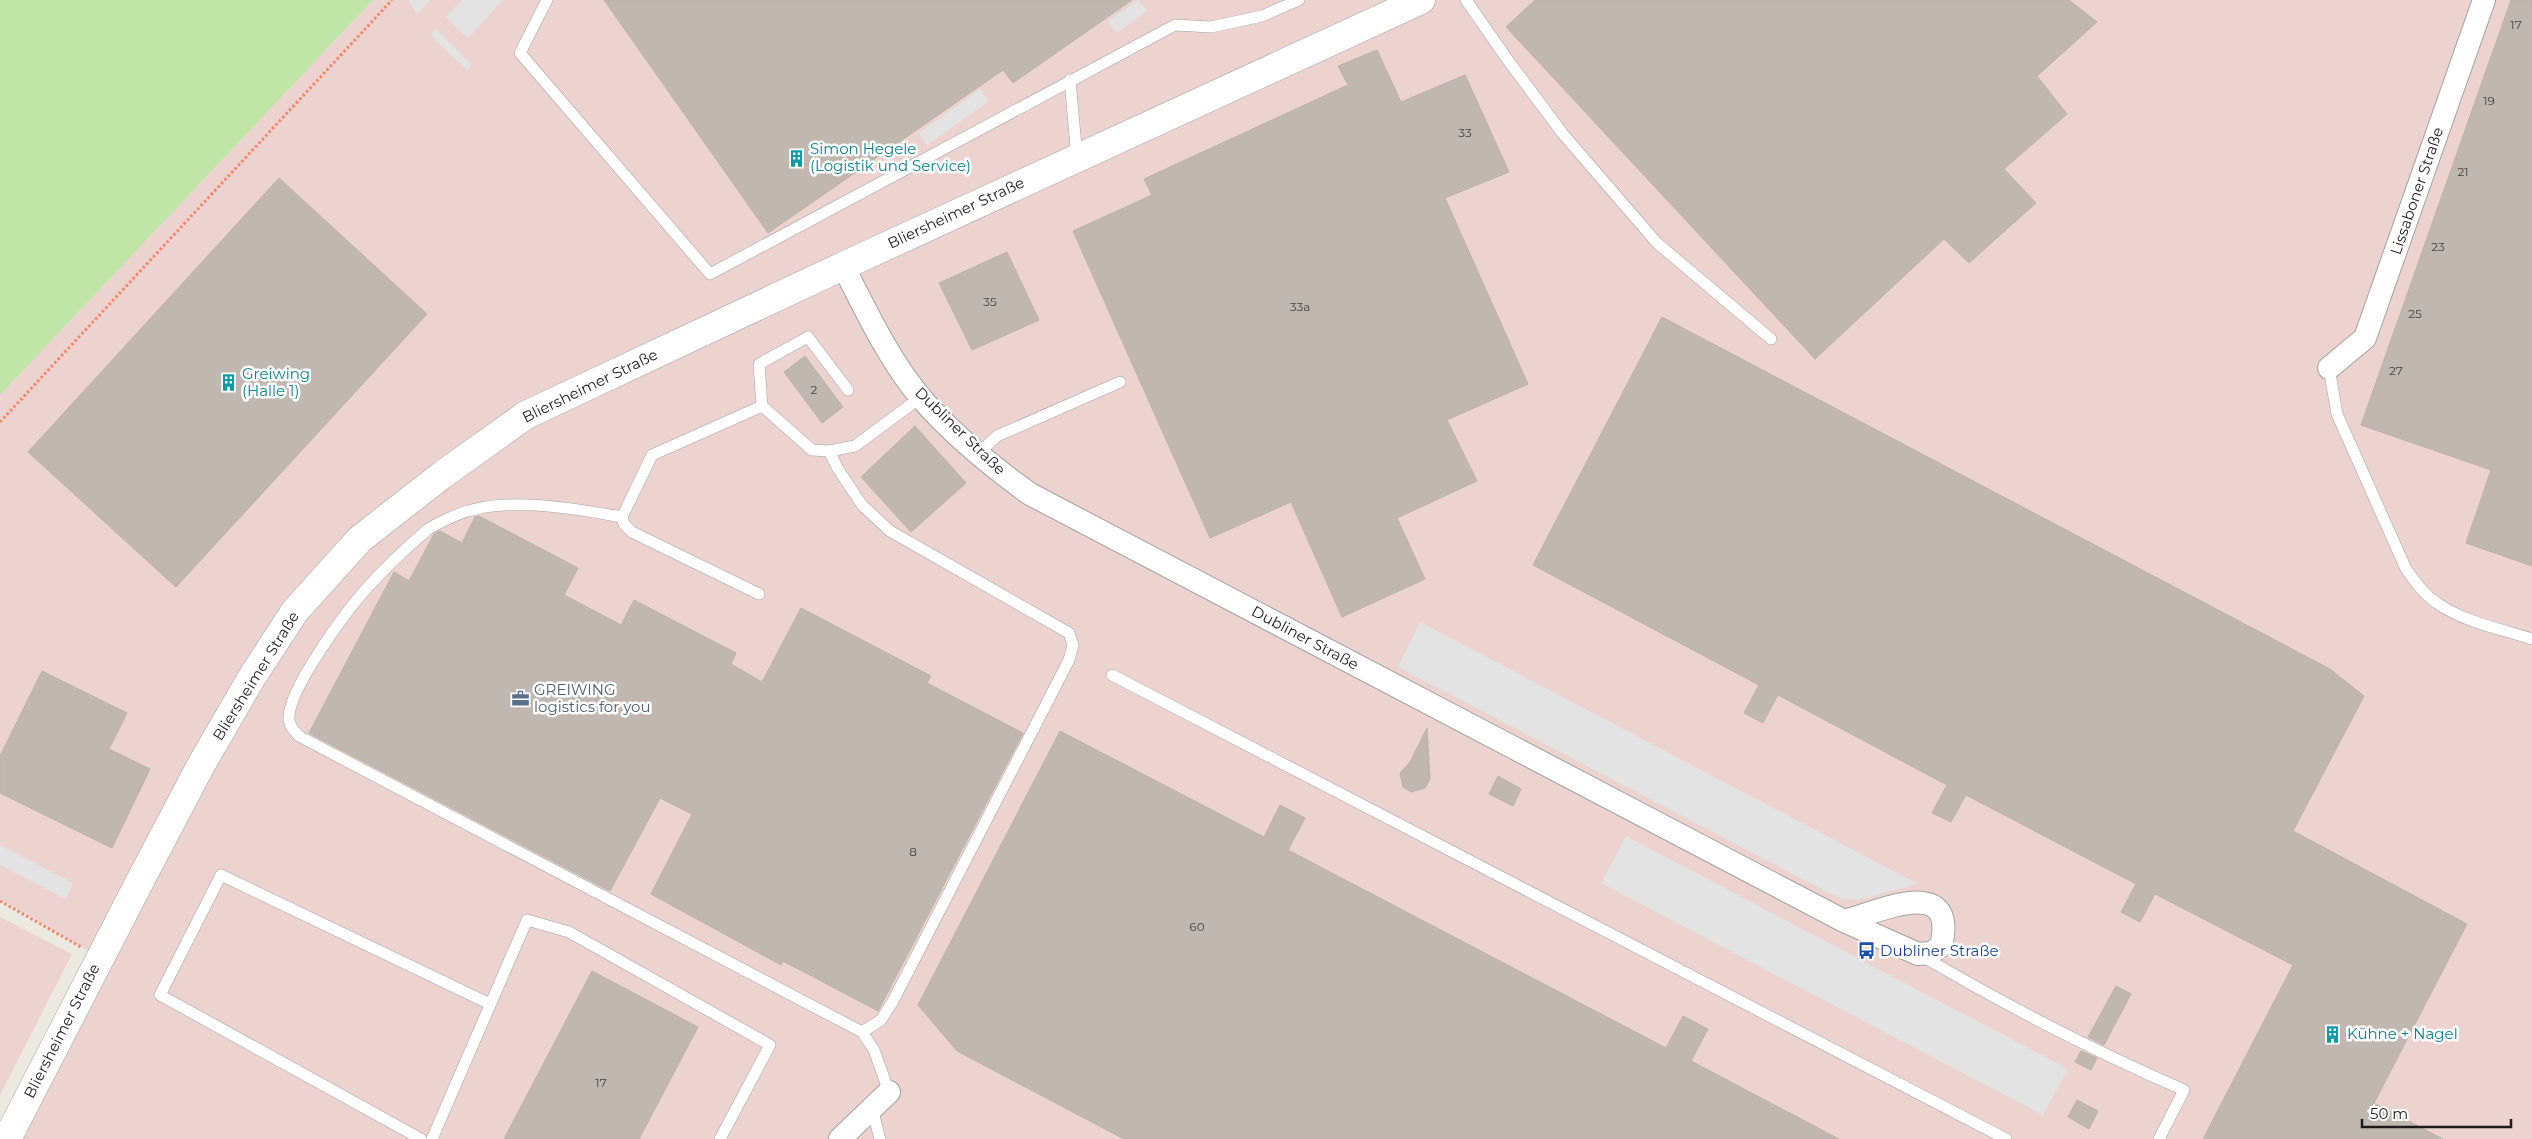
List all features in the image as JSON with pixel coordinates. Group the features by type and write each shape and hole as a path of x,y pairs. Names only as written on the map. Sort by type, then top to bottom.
{"street":[{"name":"Bliersheimer Straße","path":"7,1139 99,957 201,765 252,677 295,611 360,539 442,475 526,415 843,266 1421,0"},
{"name":"Lissaboner Straße","path":"2329,368 2365,338 2484,0"},
{"name":"Dubliner Straße","path":"843,266 886,348 921,397 995,469 1030,494 1844,921 1918,954"},
{"path":"1844,921 1918,901 1931,903 1938,908 1944,919 1945,930 1941,946 1931,953 1918,954"},
{"path":"840,1139 889,1092"}],"lane":[{"path":"547,0 520,53 710,274 1175,25 1211,27 1262,16 1299,0"},
{"path":"1466,0 1507,60 1564,134 1657,243 1771,339"},
{"path":"1070,80 1077,158"},
{"path":"848,390 808,337 759,364 762,406 812,450 830,451 855,446 921,397"},
{"path":"2329,368 2337,414 2406,569 2418,585 2436,603 2458,615 2532,639"},
{"path":"978,453 996,436 1120,382"},
{"path":"759,594 632,532 624,524 622,517 652,455 762,406"},
{"path":"830,451 838,469 862,505 890,531 1068,632 1073,645 1069,660 893,1001 881,1020 862,1032"},
{"path":"622,517 573,508 492,505 455,515 429,529 366,588 322,649 292,699 289,719 292,729 299,736 515,852 629,908 862,1032 874,1050 889,1092"},
{"path":"1112,675 2006,1139"},
{"path":"421,1139 160,995 221,875 490,1004"},
{"path":"432,1139 527,920 569,932 770,1045 720,1139"},
{"path":"1918,954 1998,1000 2091,1048 2184,1090 2159,1139"},
{"path":"872,1108 880,1139"}],"path":[{"path":"0,422 392,0"},
{"path":"0,902 99,957"}],"shaded area":[{"path":"373,0 2532,0 2532,1139 11,1139 99,957 0,899 0,395"},
{"path":"408,0 430,0 417,14"},
{"path":"462,0 503,0 468,38 446,17"},
{"path":"1138,0 1147,11 1117,33 1108,21"},
{"path":"436,29 472,65 467,70 436,41 431,34"},
{"path":"980,89 989,101 927,145 919,133"},
{"path":"1420,622 1918,884 1857,900 1842,899 1398,667"},
{"path":"1626,836 2068,1069 2043,1115 1601,883"},
{"path":"0,845 73,883 66,899 0,865"},
{"path":"0,917 72,954 0,1095"}],"green space":[{"path":"0,0 373,0 0,395"}],"building":[{"name":"Simon Hegele (Logistik und Service)","path":"604,0 1132,0 1013,83 1003,70 768,233"},
{"path":"1535,0 2069,0 2097,22 2037,76 2067,114 2004,169 2036,203 1969,263 1944,239 1815,359 1506,27"},
{"path":"2511,0 2532,0 2532,566 2466,543 2491,470 2361,425"},
{"path":"1377,50 1401,102 1465,75 1509,172 1445,198 1528,384 1447,420 1477,481 1397,518 1425,579 1342,617 1291,502 1210,538 1073,231 1152,195 1144,179 1348,85 1338,66"},
{"name":"Greiwing (Halle 1)","path":"279,178 427,314 176,587 28,452"},
{"path":"1007,252 1039,320 972,350 939,283"},
{"path":"1662,317 2330,669 2364,696 2293,831 2467,924 2374,1103 2443,1139 2203,1139 2293,965 2155,894 2140,922 2121,912 2136,884 1966,795 1951,822 1932,813 1947,785 1778,695 1763,723 1744,713 1759,685 1533,565"},
{"path":"805,356 843,407 822,423 784,372"},
{"path":"915,426 966,483 911,532 861,477"},
{"path":"479,516 578,568 564,595 621,625 634,600 736,653 731,664 762,682 801,608 931,676 927,683 1023,733 878,1011 783,961 781,965 651,894 692,814 660,798 610,891 309,733 394,572 409,581 434,534 440,531 462,543 475,517"},
{"path":"42,671 127,713 109,749 150,769 112,848 0,793 0,756"},
{"path":"1427,728 1430,779 1425,788 1411,792 1403,787 1400,773 1410,762"},
{"path":"1060,731 1264,837 1280,805 1305,818 1288,850 1666,1048 1683,1016 1708,1029 1691,1061 1839,1139 1124,1139 957,1051 918,1005"},
{"path":"1498,776 1521,789 1513,806 1489,794"},
{"path":"592,971 698,1027 639,1139 504,1139"},
{"path":"2116,986 2131,994 2104,1045 2088,1037"},
{"path":"2081,1051 2097,1058 2091,1070 2075,1062"},
{"path":"2077,1100 2098,1111 2089,1129 2068,1117"}],"place":[{"name":"Simon Hegele (Logistik und Service)","path":"796,158"},
{"name":"Greiwing (Halle 1)","path":"228,383"},
{"name":"GREIWING logistics for you","path":"520,699"},
{"name":"Dubliner Straße","path":"1866,951"},
{"name":"Kühne + Nagel","path":"2333,1034"}]}
